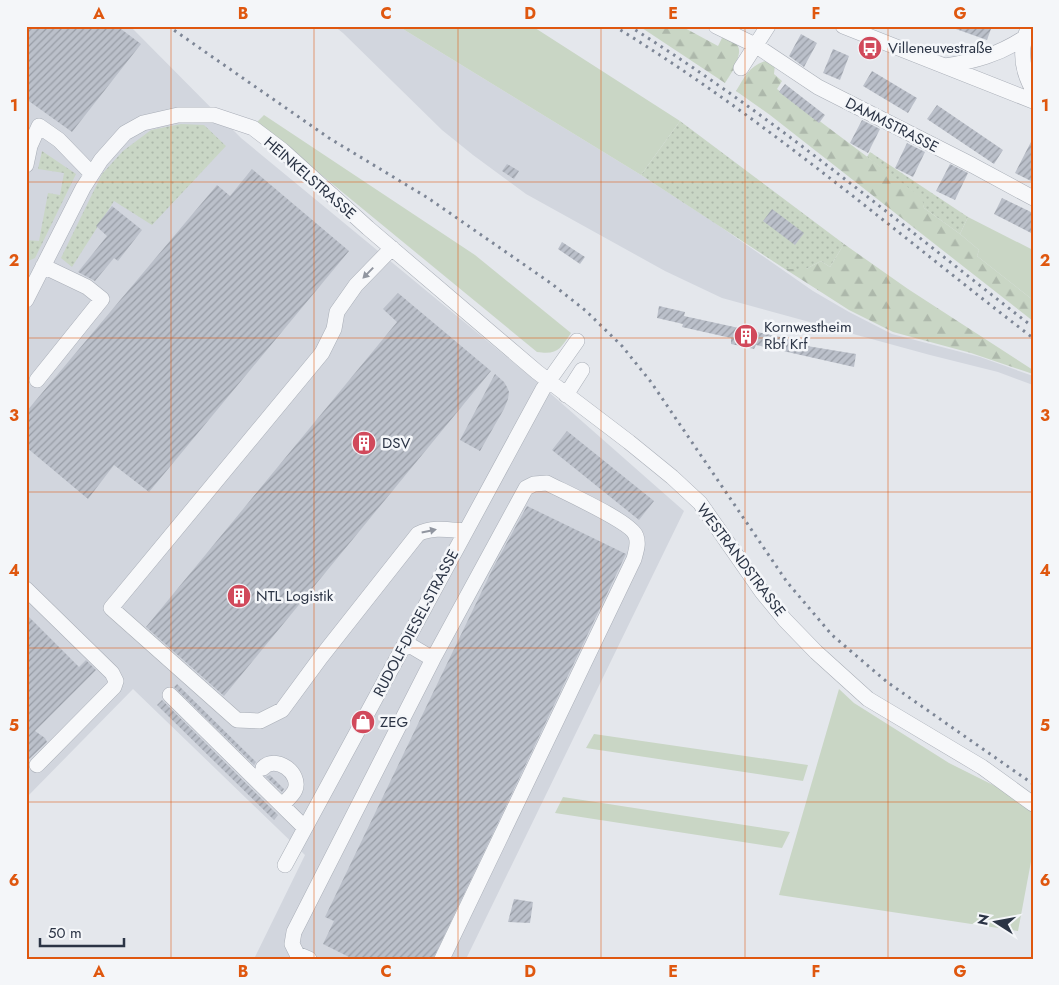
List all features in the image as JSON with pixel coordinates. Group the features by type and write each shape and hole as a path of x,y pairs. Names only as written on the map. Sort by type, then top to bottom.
{"street":[{"name":"DAMMSTRASSE","path":"716,26 756,45 818,87 1033,198"},
{"path":"741,68 768,26"},
{"path":"843,26 1033,101"},
{"path":"943,66 974,61 1007,49 1027,32"},
{"path":"1027,32 1022,54 1024,69 1033,90"},
{"name":"HEINKELSTRASSE","path":"26,300 30,282 42,266 83,188 102,160 125,133 143,124 178,114 214,115 253,128 282,150 392,248 548,381"},
{"path":"26,165 30,146 39,126 59,140 92,174"},
{"path":"392,248 356,286 337,312 334,329 322,353 111,608 237,720 260,721 282,710 321,657 418,534 423,531 436,529 466,531"},
{"path":"37,380 102,300 87,287 42,266"},
{"path":"548,381 577,342"},
{"path":"566,394 582,370"},
{"name":"WESTRANDSTRASSE","path":"548,381 629,442 700,503 762,592 785,620 868,699 982,767 1033,804"},
{"name":"RUDOLF-DIESEL-STRASSE","path":"285,865 548,381"},
{"path":"309,959 298,954 292,944 294,932 433,659 526,488 534,484 546,483 624,523 636,534 638,545 634,558 442,959"},
{"path":"26,589 112,674 116,681 114,687 37,765"},
{"path":"406,643 433,659"},
{"path":"170,695 305,828"},
{"path":"263,768 266,764 273,762 281,764 294,776 295,791 282,805"}],"shaded area":[{"path":"26,26 130,26 241,138 542,386 684,511 466,959 254,959 305,855 133,689 26,798"},
{"path":"334,26 398,26 641,175 718,225 813,291 849,312 892,334 980,357 1033,376 1033,385 998,372 722,298 665,271 526,194 473,155 442,130"}],"green space":[{"path":"398,26 532,26 680,121 641,175"},
{"path":"639,26 681,26 718,46 723,36 738,46 737,64 725,83"},
{"path":"770,60 775,64 774,74 782,81 777,89 922,198 924,208 979,250 977,256 1033,300 1033,321 770,115 736,91 753,67"},
{"path":"264,115 475,255 571,333 564,343 554,352 537,352 257,122"},
{"path":"680,121 844,244 830,267 821,261 806,269 785,269 641,175"},
{"path":"181,124 204,125 226,146 152,225 114,201 72,267 61,258 102,174 123,151 151,130"},
{"path":"42,151 76,174 35,258 26,262 26,240 39,241 48,193 60,195 64,173 38,169"},
{"path":"870,152 968,217 960,234 924,208 921,198 867,157"},
{"path":"968,217 1033,250 1033,300 977,256 979,250 960,234"},
{"path":"844,244 908,289 1033,370 1033,374 971,353 893,332 849,310 785,269 806,269 821,261 830,267"},
{"path":"839,689 854,703 949,763 1033,805 1033,851 1018,931 779,895"},
{"path":"594,734 808,765 803,781 586,748"},
{"path":"563,797 790,832 782,848 555,813"}],"building":[{"path":"26,26 117,26 141,44 72,132 26,99"},
{"path":"953,26 992,26 987,40 953,28"},
{"path":"801,34 817,43 804,67 789,56"},
{"path":"833,49 849,56 840,80 823,73"},
{"path":"872,71 917,98 908,113 863,86"},
{"path":"785,84 825,115 819,123 779,92"},
{"path":"937,105 1003,150 994,164 927,119"},
{"path":"862,120 880,129 868,153 850,143"},
{"path":"1033,138 1033,182 1015,173"},
{"path":"907,143 925,152 913,177 895,168"},
{"path":"507,164 519,171 514,179 502,171"},
{"path":"950,164 968,173 955,200 936,191"},
{"path":"252,169 349,251 149,492 114,465 88,499 26,447 26,412 217,185 230,196"},
{"path":"1002,198 1033,213 1033,234 994,214"},
{"path":"112,206 142,230 118,261 114,258 95,281 78,272 107,236 96,226"},
{"path":"772,209 804,233 795,245 763,221"},
{"path":"562,242 585,257 580,264 558,249"},
{"path":"398,293 491,371 224,696 146,627 397,322 383,309"},
{"path":"659,306 685,312 684,316 808,343 807,346 856,354 854,367 756,345 754,349 731,344 731,338 682,327 683,324 657,318"},
{"path":"495,374 507,387 509,392 508,399 480,451 460,440"},
{"path":"567,431 654,501 639,520 552,450"},
{"path":"527,506 626,554 433,959 353,959 323,944 334,921 325,917 494,566"},
{"path":"26,614 79,667 86,660 96,670 35,731 45,738 47,742 26,762"},
{"path":"177,684 256,762 254,765 174,687"},
{"path":"162,700 278,815 274,820 157,705"},
{"path":"270,775 284,789 282,792 266,777"},
{"path":"514,899 533,902 530,923 508,922"}],"railway":[{"path":"168,26 329,138 428,198 552,284 586,311 622,346 651,382 787,582 832,635 887,682 1033,784"},
{"path":"614,26 669,61 776,137 1033,338"},
{"path":"629,26 682,60 785,133 1033,327"}],"place":[{"name":"Villeneuvestraße","path":"870,48"},
{"name":"Kornwestheim Rbf Krf","path":"746,336"},
{"name":"DSV","path":"364,443"},
{"name":"NTL Logistik","path":"239,596"},
{"name":"ZEG","path":"363,722"}]}
